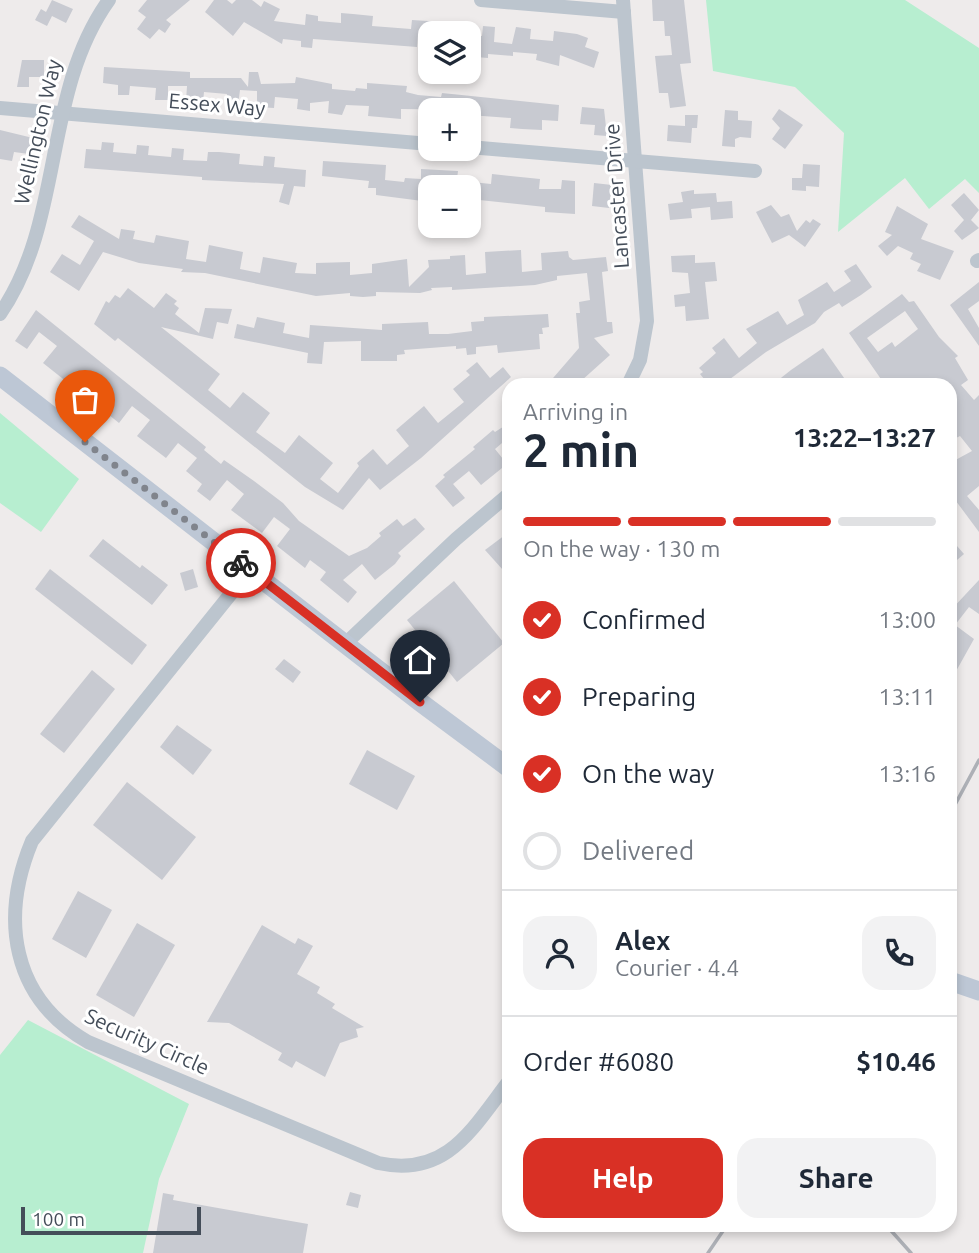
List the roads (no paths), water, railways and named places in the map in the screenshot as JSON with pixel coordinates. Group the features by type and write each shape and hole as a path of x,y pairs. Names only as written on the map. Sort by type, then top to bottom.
{"main road":[{"path":"0,376 502,763"},
{"path":"957,983 979,991"}],"street":[{"name":"Wellington Way","path":"0,314 29,262 81,45 108,0"},
{"path":"481,0 623,6"},
{"name":"Lancaster Drive","path":"623,6 647,321 640,360 631,378"},
{"name":"Essex Way","path":"0,108 418,143"},
{"path":"481,148 755,171"},
{"path":"345,644 456,539 502,500"},
{"name":"Security Circle","path":"250,570 32,841 15,876 9,918 10,937 20,973 42,1007 55,1020 88,1042 378,1163 409,1166 425,1163 451,1151 502,1090"}],"railway":[{"path":"957,801 979,760"},
{"path":"708,1253 722,1232"},
{"path":"892,1232 911,1253"}]}
